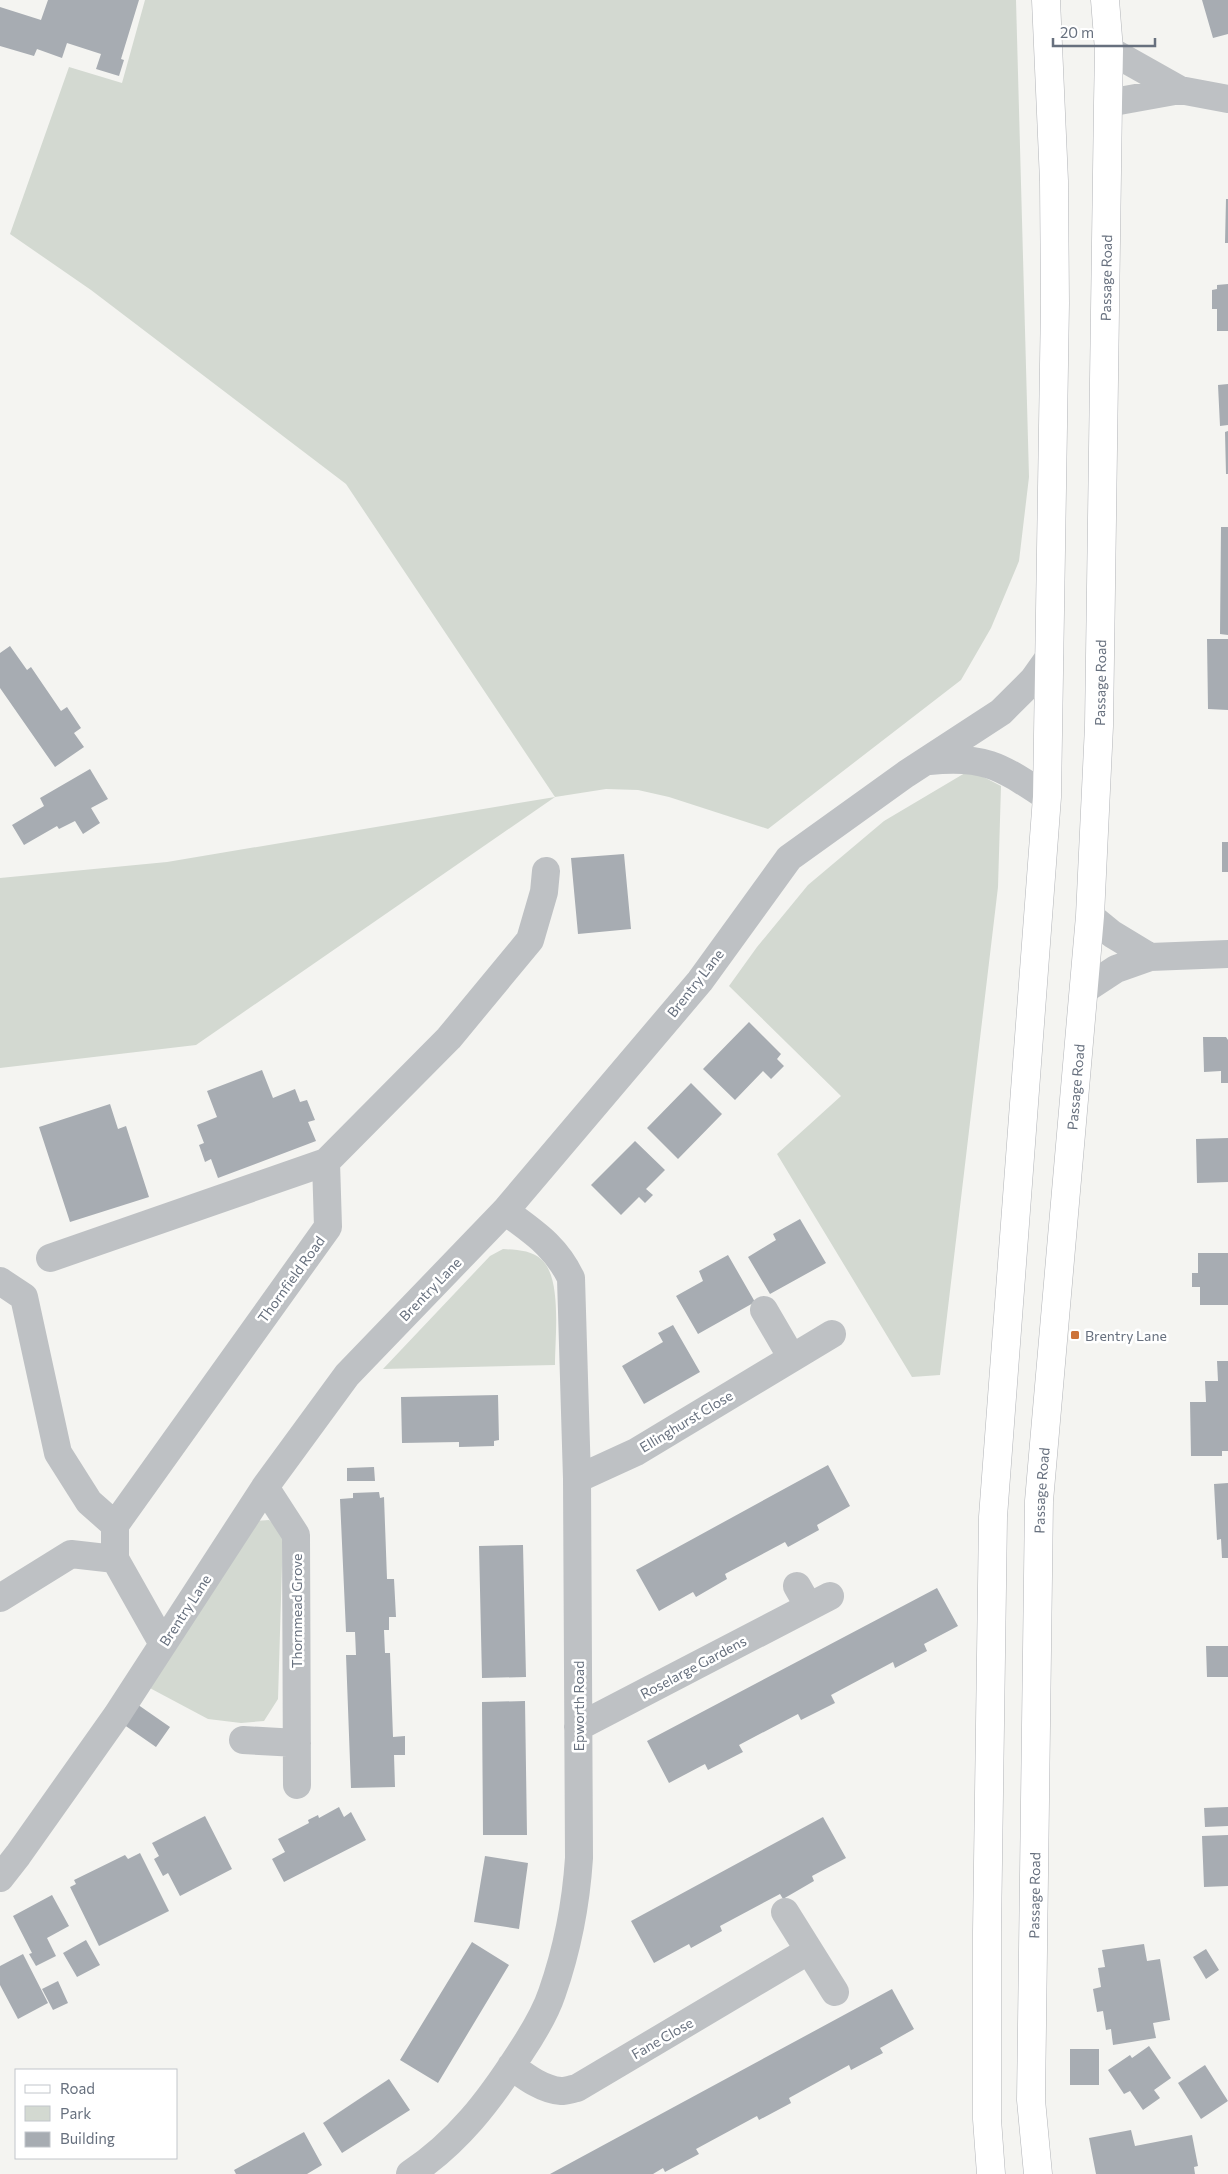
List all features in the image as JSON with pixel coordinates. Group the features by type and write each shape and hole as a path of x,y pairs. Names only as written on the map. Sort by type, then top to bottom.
{"main road":[{"path":"990,2174 987,2119 987,1932 993,1517 1047,797 1055,303 1054,181 1046,0"},
{"name":"Passage Road","path":"1038,2174 1031,2100 1039,1501 1090,916 1099,726 1108,103 1106,0"}],"street":[{"path":"1108,50 1180,90 1228,99"},
{"path":"1108,103 1180,90"},
{"name":"Brentry Lane","path":"0,1878 117,1715 265,1487 347,1374 505,1211 700,981 789,858 906,774 1001,712 1033,680 1050,656"},
{"name":"Brentry Lane","path":"927,761 958,758 984,762 1007,770 1047,797"},
{"path":"50,1258 326,1162 448,1038 530,940 544,892 546,871"},
{"path":"1090,916 1112,934 1150,957"},
{"path":"1084,990 1116,969 1150,957 1228,954"},
{"name":"Thornfield Road","path":"115,1525 328,1227 326,1162"},
{"name":"Epworth Road","path":"410,2174 449,2144 470,2122 493,2095 533,2033 552,1994 576,1896 579,1858 577,1479 571,1278 562,1260 549,1245 505,1211"},
{"path":"0,1281 24,1297 58,1453 89,1502 115,1525 115,1560 163,1644"},
{"path":"764,1310 792,1358"},
{"name":"Ellinghurst Close","path":"577,1479 636,1452 832,1334"},
{"name":"Thornmead Grove","path":"265,1487 296,1535 297,1785"},
{"path":"0,1598 70,1554 115,1560"},
{"name":"Roselarge Gardens","path":"578,1727 812,1596"},
{"path":"244,1740 297,1743"},
{"path":"785,1912 835,1992"},
{"name":"Fane Close","path":"511,2066 543,2086 562,2091 577,2088 808,1951"}],"green space":[{"path":"145,0 1016,0 1029,477 1019,561 991,628 961,680 768,829 669,797 638,790 606,789 555,797 346,484 91,290 10,234 69,67 122,83"},
{"path":"970,770 1001,786 998,887 940,1375 912,1377 777,1154 841,1096 729,986 757,947 808,885 884,821"},
{"path":"555,797 196,1045 0,1068 0,878 167,862"},
{"path":"503,1249 534,1254 542,1260 548,1269 555,1294 555,1365 383,1369 490,1256"},
{"path":"269,1520 283,1532 278,1699 264,1721 241,1723 208,1719 146,1686 255,1521"}],"building":[{"path":"48,0 139,0 121,59 124,60 119,76 96,69 101,54 67,43 62,58 37,49 34,56 0,46 0,7 41,20"},
{"path":"1202,0 1228,0 1228,34 1213,38"},
{"path":"1226,199 1228,199 1228,243 1225,243"},
{"path":"1228,284 1228,331 1217,331 1217,309 1212,309 1212,290 1217,289 1217,285"},
{"path":"1228,384 1228,425 1220,426 1218,385"},
{"path":"1228,431 1228,474 1226,474 1225,432"},
{"path":"1221,527 1228,527 1228,635 1220,634"},
{"path":"1207,639 1228,639 1228,710 1208,709"},
{"path":"10,646 27,670 31,667 61,711 67,707 81,728 74,733 84,747 55,767 0,688 0,653"},
{"path":"90,769 108,799 91,808 100,823 83,834 75,821 59,829 57,826 24,845 12,825 44,806 40,798"},
{"path":"1222,842 1228,842 1228,872 1222,872"},
{"path":"624,854 631,929 578,934 571,858"},
{"path":"749,1022 781,1054 777,1059 784,1066 771,1079 763,1071 735,1100 703,1069"},
{"path":"1203,1037 1226,1037 1228,1040 1228,1083 1221,1083 1221,1071 1204,1072"},
{"path":"262,1070 273,1098 295,1089 300,1102 307,1100 315,1120 308,1122 316,1141 218,1178 211,1159 205,1162 199,1145 204,1143 197,1125 217,1117 207,1091"},
{"path":"691,1083 722,1114 678,1159 647,1128"},
{"path":"110,1104 118,1129 126,1126 149,1197 70,1222 39,1127"},
{"path":"1228,1138 1228,1182 1197,1183 1196,1139"},
{"path":"635,1141 665,1170 646,1189 653,1195 645,1203 639,1197 621,1215 591,1185"},
{"path":"800,1219 826,1263 770,1294 748,1257 776,1240 773,1234"},
{"path":"1198,1253 1228,1253 1228,1305 1200,1305 1200,1287 1192,1287 1192,1273 1198,1273"},
{"path":"728,1255 755,1302 698,1334 676,1296 703,1281 699,1271"},
{"path":"673,1325 700,1372 644,1404 622,1366 663,1342 658,1333"},
{"path":"1217,1361 1228,1361 1228,1451 1222,1451 1222,1456 1191,1456 1190,1402 1206,1402 1205,1381 1218,1381"},
{"path":"498,1395 499,1440 494,1441 494,1446 459,1447 459,1442 402,1443 401,1397"},
{"path":"828,1465 850,1506 817,1525 819,1530 788,1547 785,1542 725,1574 727,1579 696,1597 693,1592 659,1611 636,1570"},
{"path":"374,1467 375,1481 347,1481 347,1468"},
{"path":"1228,1483 1228,1558 1222,1558 1221,1539 1217,1540 1214,1484"},
{"path":"379,1492 380,1498 384,1497 387,1579 394,1579 396,1617 389,1617 389,1630 384,1630 385,1653 390,1653 393,1737 405,1736 405,1755 394,1755 395,1787 351,1788 346,1655 356,1655 355,1632 346,1632 340,1499 353,1498 353,1493"},
{"path":"523,1545 526,1677 482,1678 479,1546"},
{"path":"937,1588 958,1626 924,1644 927,1651 895,1668 893,1662 831,1695 835,1703 801,1720 798,1714 739,1745 743,1752 708,1770 705,1764 669,1783 647,1741"},
{"path":"1206,1646 1228,1646 1228,1677 1207,1677"},
{"path":"525,1701 527,1835 483,1835 482,1702"},
{"path":"134,1702 170,1727 156,1747 120,1722"},
{"path":"339,1807 344,1817 351,1812 366,1840 284,1882 272,1859 285,1852 278,1839 309,1823 308,1820 318,1815 319,1818"},
{"path":"1228,1807 1228,1826 1205,1827 1204,1808"},
{"path":"205,1816 232,1869 180,1896 168,1873 163,1876 154,1859 159,1856 152,1843"},
{"path":"823,1817 846,1858 812,1876 814,1881 783,1899 780,1894 720,1926 722,1931 691,1948 689,1944 654,1963 631,1921"},
{"path":"1228,1835 1228,1886 1204,1887 1202,1836"},
{"path":"140,1853 169,1911 99,1946 70,1887 76,1884 74,1880 125,1855 128,1859"},
{"path":"485,1856 528,1863 519,1929 474,1922"},
{"path":"52,1895 69,1926 47,1938 56,1956 36,1966 29,1954 32,1953 13,1916"},
{"path":"86,1940 100,1965 77,1977 63,1953"},
{"path":"472,1942 509,1965 438,2083 400,2060"},
{"path":"1144,1944 1147,1961 1160,1959 1170,2020 1153,2023 1156,2038 1113,2045 1111,2029 1106,2030 1103,2011 1097,2012 1093,1989 1101,1987 1098,1968 1105,1967 1102,1950"},
{"path":"1206,1949 1219,1970 1206,1979 1193,1957"},
{"path":"23,1954 48,2003 18,2019 0,1985 0,1966"},
{"path":"58,1981 68,2003 53,2010 42,1989"},
{"path":"892,1989 914,2029 880,2048 883,2053 851,2070 849,2065 789,2098 791,2103 759,2120 757,2116 696,2149 699,2154 665,2172 663,2168 653,2174 550,2174"},
{"path":"1149,2046 1171,2078 1154,2090 1160,2098 1143,2110 1130,2091 1124,2094 1108,2070 1130,2055 1132,2058"},
{"path":"1070,2049 1099,2049 1099,2085 1070,2085"},
{"path":"1205,2065 1228,2101 1201,2119 1178,2083"},
{"path":"389,2079 410,2110 342,2153 323,2123"},
{"path":"1131,2130 1135,2146 1192,2135 1198,2166 1194,2167 1195,2174 1096,2174 1089,2138"},
{"path":"304,2132 322,2165 307,2174 236,2174 234,2170"}],"place":[{"name":"Brentry Lane","path":"1075,1335"}]}
